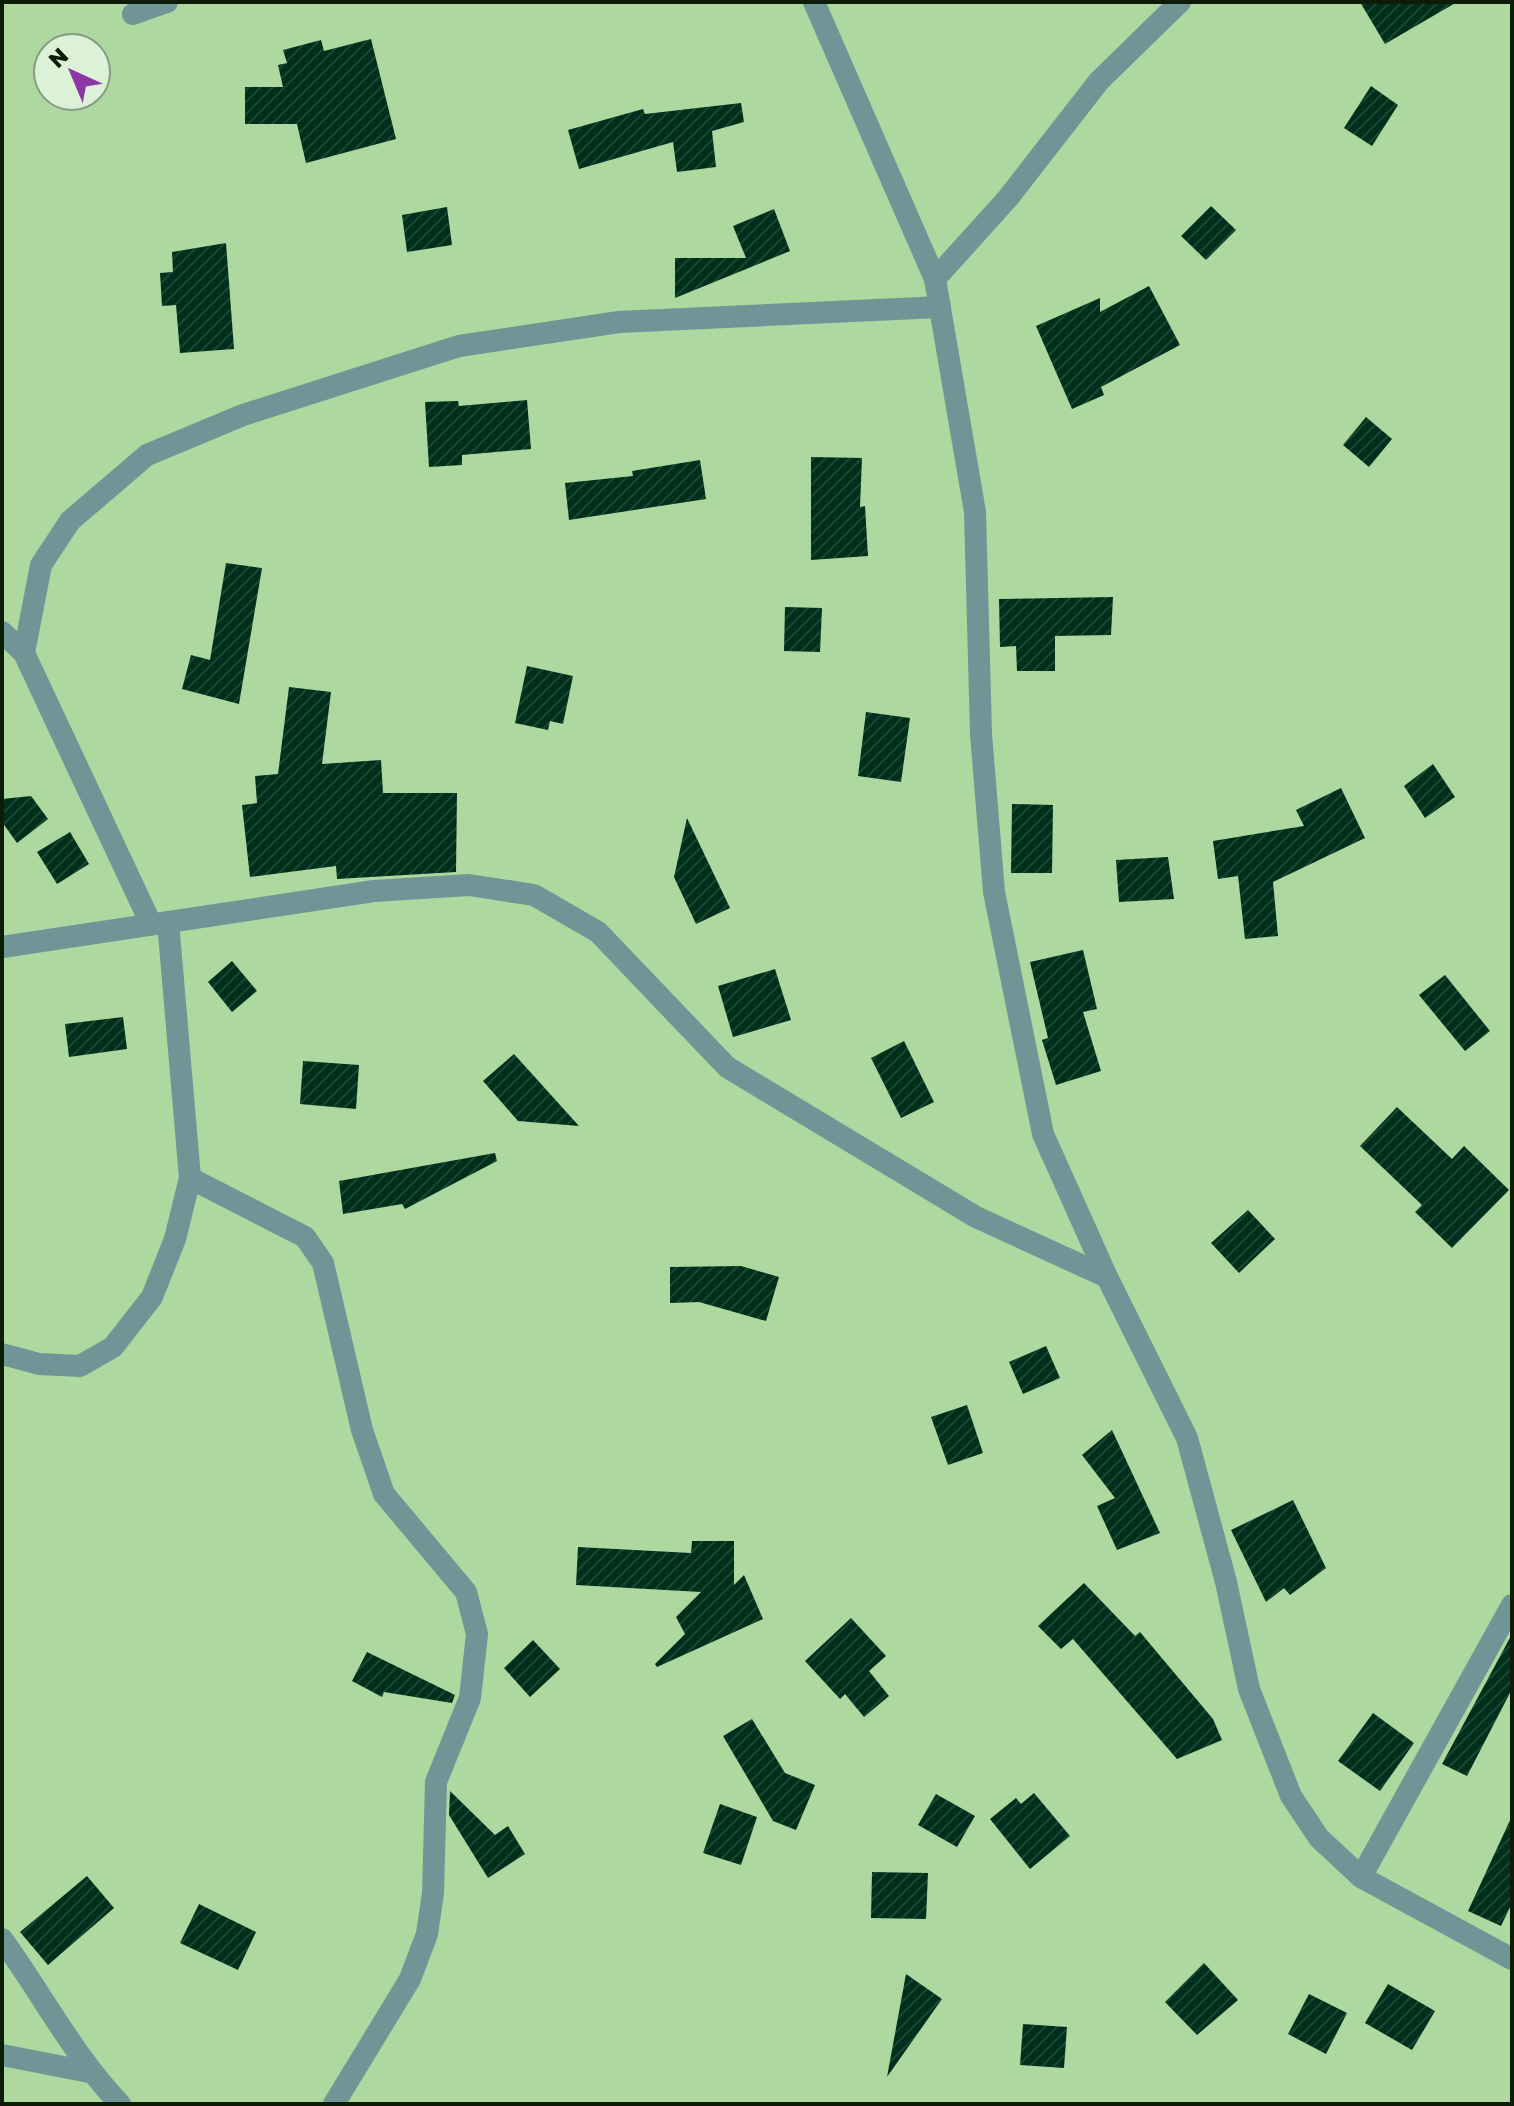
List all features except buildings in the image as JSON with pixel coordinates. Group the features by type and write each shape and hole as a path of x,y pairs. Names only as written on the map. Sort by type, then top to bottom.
{"street":[{"path":"133,14 167,2"},
{"path":"814,2 935,279 975,512 981,734 994,892 1043,1134 1107,1277 1187,1438 1226,1582 1249,1689 1291,1796 1319,1838 1361,1877 1512,1959"},
{"path":"935,279 1008,198 1099,81 1180,2"},
{"path":"24,653 41,565 70,521 147,455 243,415 459,346 619,322 940,307"},
{"path":"2,632 24,653 160,923 190,1178 175,1239 152,1297 113,1347 80,1366 39,1364 2,1354"},
{"path":"2,947 374,891 469,885 534,895 598,932 727,1067 976,1217 1107,1277"},
{"path":"190,1178 305,1237 323,1263 362,1430 384,1494 466,1592 477,1634 470,1698 436,1782 433,1893 427,1934 410,1979 334,2104"},
{"path":"1361,1877 1512,1605"},
{"path":"2,1939 39,1990 89,2072 120,2104"},
{"path":"2,2055 89,2072"}]}
